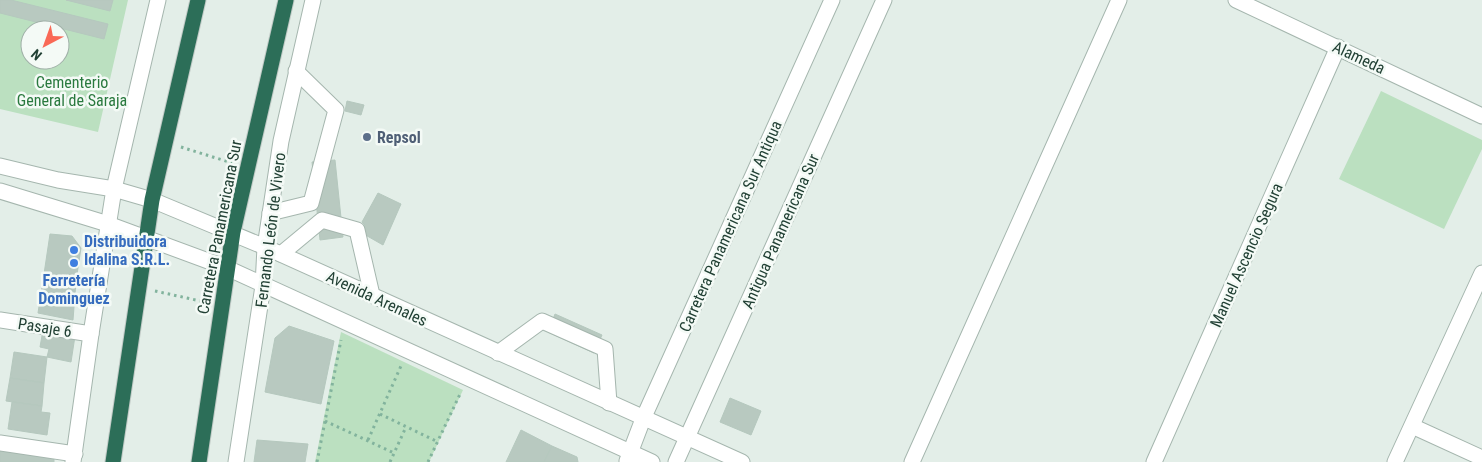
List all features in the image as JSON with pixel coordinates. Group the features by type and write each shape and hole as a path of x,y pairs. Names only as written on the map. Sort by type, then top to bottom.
{"highway":[{"path":"113,462 152,200 198,0"},
{"name":"Carretera Panamericana Sur","path":"199,462 233,232 286,0"}],"street":[{"path":"0,444 74,458 90,334 114,189 158,0"},
{"name":"Fernando León de Vivero","path":"236,462 263,286 265,247 281,141 313,0"},
{"name":"Carretera Panamericana Sur Antiqua","path":"628,457 643,419 832,0"},
{"name":"Antigua Panamericana Sur","path":"676,462 884,0"},
{"path":"912,462 1119,0"},
{"name":"Alameda","path":"1240,1 1482,116"},
{"name":"Manuel Ascencio Segura","path":"1154,462 1338,47"},
{"path":"296,71 336,110 311,203 322,220 357,230 372,295"},
{"name":"Avenida Arenales","path":"0,166 58,180 114,189 152,200 233,232 643,419 742,462"},
{"path":"0,190 146,237 227,268 628,457 652,462"},
{"path":"270,212 311,203"},
{"path":"281,254 322,220"},
{"path":"1395,462 1482,273"},
{"name":"Pasaje 6","path":"0,320 90,334"},
{"path":"498,353 542,321 605,349 609,403"},
{"path":"1412,426 1482,458"}],"path":[{"path":"165,142 247,168"},
{"path":"139,288 221,306"},
{"path":"317,462 342,334"},
{"path":"368,440 403,364"},
{"path":"428,462 461,391 453,387"},
{"path":"380,414 438,442"},
{"path":"325,421 394,453"},
{"path":"390,462 406,427"}],"green space":[{"name":"Cementerio General de Saraja","path":"0,0 128,0 98,132 0,109"},
{"path":"1381,91 1482,140 1482,149 1444,229 1339,179"},
{"path":"341,332 463,390 429,462 315,462"}],"building":[{"path":"0,0 11,0 108,24 104,39 70,30 70,20 28,20 0,13"},
{"path":"66,0 113,0 110,11"},
{"path":"347,101 364,105 361,115 345,111"},
{"path":"335,160 343,237 320,240 312,162"},
{"path":"378,193 401,204 383,245 362,233 365,225 362,222"},
{"path":"50,234 72,236 81,248 76,281 44,274"},
{"path":"44,274 76,281 73,320 38,313"},
{"path":"555,314 602,335 594,353 548,332"},
{"path":"289,326 334,341 321,404 265,392 275,338"},
{"path":"43,330 75,336 71,362 47,357 49,349 40,347"},
{"path":"14,352 47,357 44,383 10,378"},
{"path":"10,378 44,383 42,406 6,401"},
{"path":"730,398 761,411 751,435 720,422"},
{"path":"12,402 42,406 41,412 50,413 47,435 8,429"},
{"path":"521,430 552,446 544,462 506,462"},
{"path":"257,440 308,444 305,462 254,462"},
{"path":"552,446 577,457 578,462 544,462"},
{"path":"0,451 54,457 54,462 0,462"}],"place":[{"name":"Repsol","path":"367,137"},
{"name":"Distribuidora Idalina S.R.L.","path":"74,250"},
{"name":"Ferretería Dominguez","path":"74,263"}]}
